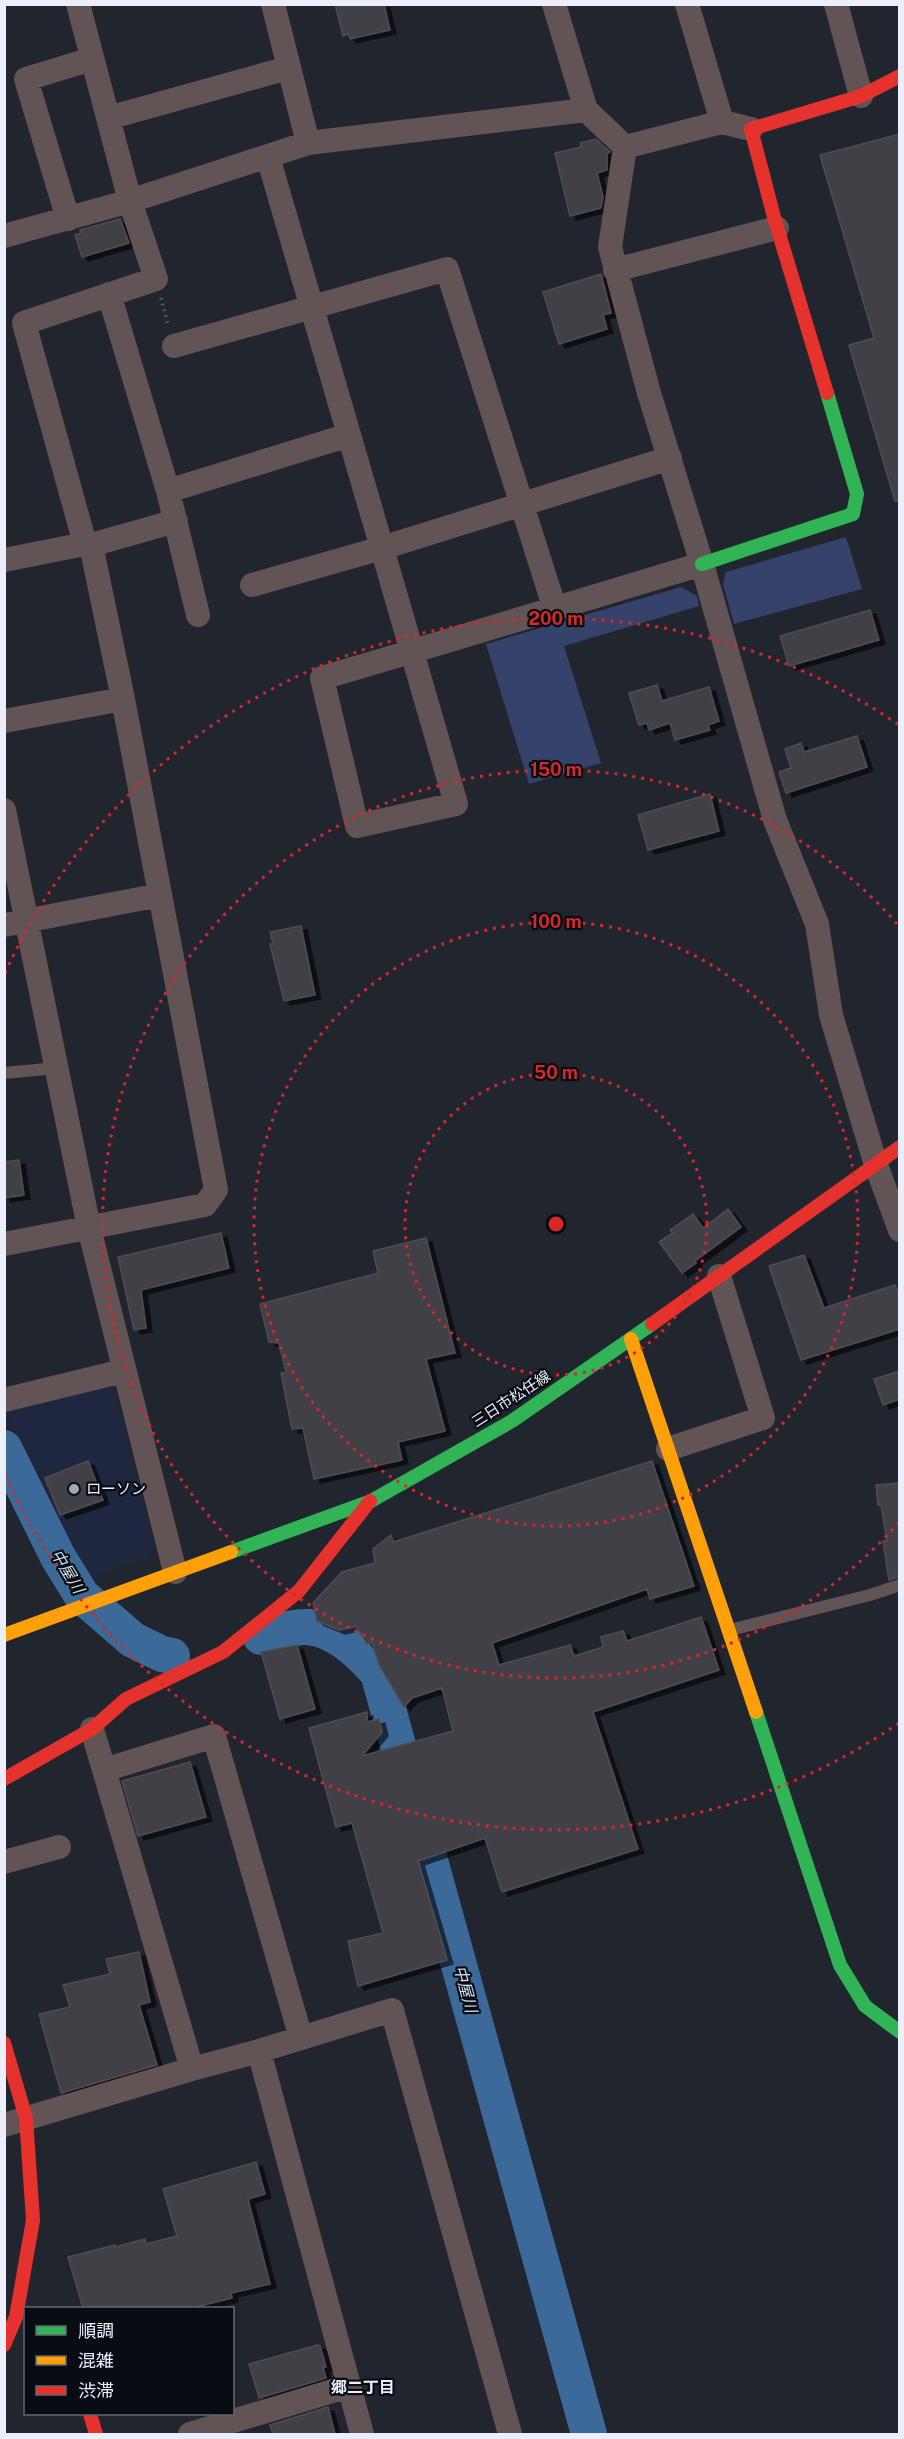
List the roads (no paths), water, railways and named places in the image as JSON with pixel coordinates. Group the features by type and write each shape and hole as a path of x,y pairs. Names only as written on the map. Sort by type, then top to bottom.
{"street":[{"path":"273,4 308,143"},
{"path":"554,4 585,110 625,147"},
{"path":"687,4 722,122"},
{"path":"836,4 861,96"},
{"path":"4,1244 205,1205 216,1190 123,699 88,544 24,323 156,279 130,201 80,5"},
{"path":"68,219 26,79 92,59"},
{"path":"108,118 288,68"},
{"path":"625,147 722,122 751,129 861,96 900,76"},
{"path":"4,237 130,201 308,143 585,110"},
{"path":"268,157 413,651 456,804 357,826 322,678 413,651 555,609 702,564 853,514 857,494 777,228 751,129"},
{"path":"625,147 609,247 649,393 702,564 775,820 817,924 831,1015 876,1165 900,1230"},
{"path":"615,270 777,228"},
{"path":"174,346 447,269 555,609"},
{"path":"109,294 168,491 198,615"},
{"path":"168,491 349,435"},
{"path":"252,585 382,548 670,458"},
{"path":"4,560 88,544 176,521"},
{"path":"4,721 123,699"},
{"path":"4,810 16,923 57,1068 89,1228 175,1572"},
{"path":"16,923 160,895"},
{"name":"三日市松任線","path":"4,1635 371,1501 512,1420 631,1339 900,1147"},
{"path":"668,1449 763,1418 719,1276"},
{"path":"631,1339 840,1965 865,2007 900,2032"},
{"path":"4,1400 123,1371"},
{"path":"4,1779 92,1729 126,1699 223,1652 299,1591 371,1501"},
{"path":"92,1729 192,2069"},
{"path":"104,1770 214,1736 301,2038"},
{"path":"4,1862 59,1847"},
{"path":"15,2121 392,2010 510,2434"},
{"path":"4,2043 33,2220 16,2317 4,2345"},
{"path":"259,2051 362,2434"},
{"path":"16,2317 24,2327"},
{"path":"190,2434 349,2386"},
{"path":"90,2415 96,2434"}],"lane":[{"path":"4,1073 57,1068"},
{"path":"729,1630 870,1595 900,1585"}],"waterway":[{"name":"中屋川","path":"4,1448 58,1557 82,1596 133,1640 162,1654 172,1656"},
{"name":"中屋川","path":"261,1637 296,1628 319,1629 347,1643 378,1673 589,2434"}],"place":[{"name":"ローソン","path":"74,1489"}],"district":[{"name":"郷二丁目","path":"363,2387"}]}
